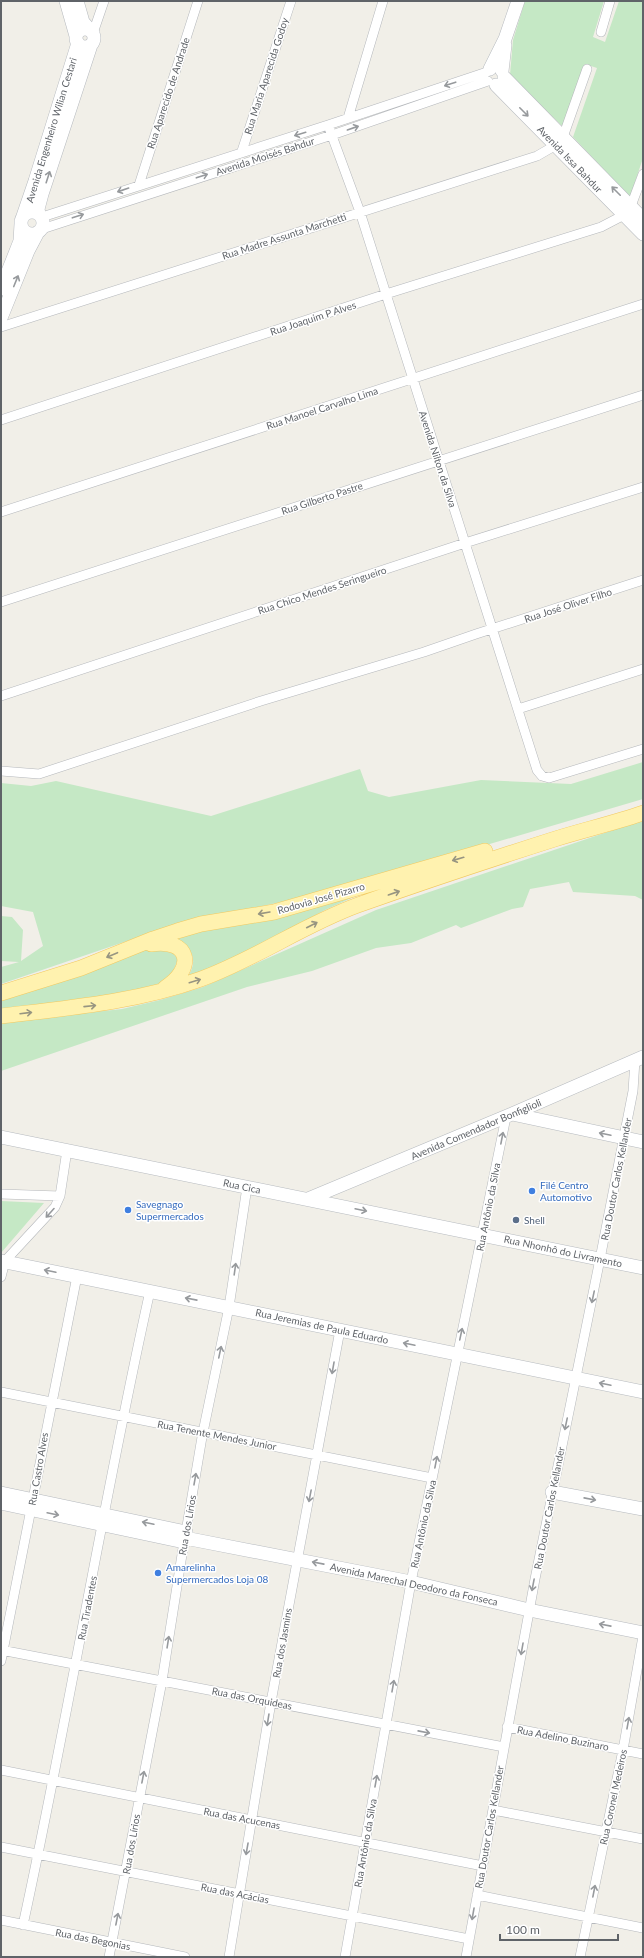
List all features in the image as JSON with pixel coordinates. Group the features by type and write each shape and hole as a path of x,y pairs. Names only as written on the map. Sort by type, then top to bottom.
{"main road":[{"name":"Rodovia José Pizarro","path":"1,993 81,968 153,938 201,924 274,912 576,825 643,804"},
{"name":"Rodovia José Pizarro","path":"1,1016 102,1004 158,992 202,979 256,956 329,917 357,906 556,838 643,813"},
{"path":"133,947 167,943 179,948 184,954 186,961 181,975 175,982 158,992"}],"street":[{"path":"66,1 77,40 82,46 92,39 104,1"},
{"path":"77,1 83,22 92,39"},
{"name":"Rua Aparecido de Andrade","path":"139,185 198,1"},
{"name":"Rua Maria Aparecida Godoy","path":"242,151 291,1"},
{"path":"348,118 383,1"},
{"path":"518,1 494,76 628,211 643,234"},
{"path":"601,32 610,1"},
{"name":"Avenida Engenheiro Wilian Cestari","path":"1,289 20,241 22,220 92,39"},
{"name":"Avenida Engenheiro Wilian Cestari","path":"1,318 40,223 40,202 77,40"},
{"path":"559,141 587,69"},
{"name":"Avenida Moisés Bahdur","path":"40,223 139,185 242,151 328,126 348,118 494,76"},
{"name":"Avenida Moisés Bahdur","path":"40,223 332,135 494,76"},
{"name":"Avenida Nilton da Silva","path":"328,126 360,212 537,770 545,778 558,776 643,749"},
{"name":"Rua Madre Assunta Marchetti","path":"1,327 537,156 559,141"},
{"path":"628,211 643,174"},
{"path":"628,211 643,219"},
{"name":"Rua Joaquim P Alves","path":"1,420 386,294 601,227 628,211"},
{"path":"29,212 40,223 27,233 22,227 22,220 29,212"},
{"name":"Rua Manoel Carvalho Lima","path":"1,512 643,304"},
{"name":"Rua Gilberto Pastre","path":"1,602 643,395"},
{"name":"Rua Chico Mendes Seringueiro","path":"1,696 465,543 643,487"},
{"name":"Rua José Oliver Filho","path":"1,771 39,774 261,701 328,682 643,580"},
{"path":"518,709 643,669"},
{"name":"Avenida Comendador Bonfiglioli","path":"308,1199 509,1116 639,1058"},
{"name":"Rua Doutor Carlos Kellander","path":"466,1957 529,1610 639,1058"},
{"path":"509,1116 643,1142"},
{"name":"Rua Antônio da Silva","path":"346,1957 411,1582 457,1354 509,1116"},
{"name":"Rua Cica","path":"1,1137 483,1235"},
{"path":"1,1277 3,1261 52,1210 60,1196 67,1150"},
{"path":"322,1202 321,1199 324,1196 342,1189 350,1182"},
{"name":"Rua dos Lírios","path":"109,1957 162,1681 185,1537 204,1432 230,1307 247,1187"},
{"path":"1,1194 60,1196"},
{"name":"Rua Nhonhô do Livramento","path":"483,1235 643,1268"},
{"name":"Rua Jeremias de Paula Eduardo","path":"3,1261 643,1392"},
{"name":"Rua Castro Alves","path":"1,1661 77,1276"},
{"name":"Rua Tiradentes","path":"22,1925 38,1854 76,1665 123,1416 150,1291"},
{"name":"Rua dos Jasmins","path":"229,1957 271,1702 318,1456 340,1330"},
{"name":"Rua Tenente Mendes Junior","path":"1,1392 432,1478"},
{"path":"552,1492 643,1509"},
{"name":"Avenida Marechal Deodoro da Fonseca","path":"1,1493 32,1504 103,1520 411,1582 643,1635"},
{"name":"Avenida Marechal Deodoro da Fonseca","path":"1,1503 32,1504"},
{"name":"Rua Coronel Medeiros","path":"580,1957 623,1750 643,1635"},
{"name":"Rua das Orquideas","path":"2,1650 504,1747"},
{"name":"Rua Adelino Buzinaro","path":"507,1727 643,1754"},
{"name":"Rua das Acucenas","path":"1,1770 482,1866"},
{"path":"493,1810 643,1840"},
{"name":"Rua das Acácias","path":"1,1847 469,1939"},
{"path":"477,1895 643,1928"},
{"name":"Rua das Begonias","path":"1,1920 185,1957"}],"green space":[{"path":"525,1 604,1 593,37 605,42 619,1 643,1 643,158 630,197 573,137 597,68 585,64 563,127 510,75 513,40"},
{"path":"643,762 643,799 320,894 177,924 1,984 1,967 19,962 1,961 1,916 12,917 23,930 21,961 43,946 33,912 1,906 1,783 31,786 56,781 211,816 360,769 368,791 389,797 481,780 571,784"},
{"path":"643,820 643,900 635,896 573,892 569,882 530,889 523,907 512,909 461,928 456,925 411,943 376,948 312,971 247,987 1,1071 1,1022 122,1009 160,1000 203,987 376,910"},
{"path":"367,891 325,910 254,949 187,978 193,965 192,954 185,945 173,937"},
{"path":"154,949 173,953 178,959 173,972 162,983 147,988 96,999 1,1011 1,999 61,982 143,950"},
{"path":"1,1201 44,1203 1,1253"}],"place":[{"name":"Filé Centro Automotivo","path":"532,1191"},
{"name":"Savegnago Supermercados","path":"128,1210"},
{"name":"Shell","path":"516,1220"},
{"name":"Amarelinha Supermercados Loja 08","path":"158,1573"}]}
